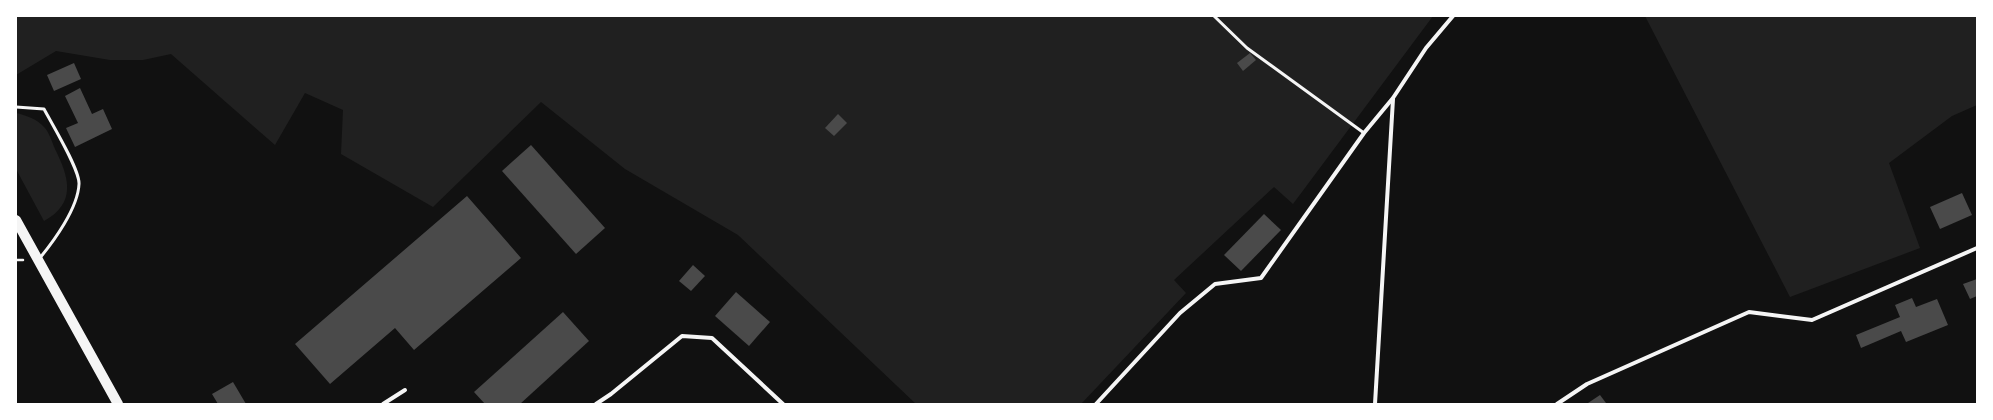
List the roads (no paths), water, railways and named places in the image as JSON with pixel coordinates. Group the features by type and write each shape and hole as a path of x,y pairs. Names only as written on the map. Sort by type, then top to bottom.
{"main road":[{"path":"16,220 118,404"}],"street":[{"path":"1096,404 1180,313 1215,284 1261,278 1364,133 1393,98 1426,48 1453,16"},
{"path":"1375,404 1393,98"},
{"path":"1557,404 1587,384 1749,312 1812,320 1977,248"},
{"path":"596,404 611,394 682,336 712,338 783,404"},
{"path":"383,404 406,390"}],"lane":[{"path":"1214,16 1247,48 1364,133"},
{"path":"16,107 44,109 73,164 80,183 74,202 59,235 38,261"}]}
